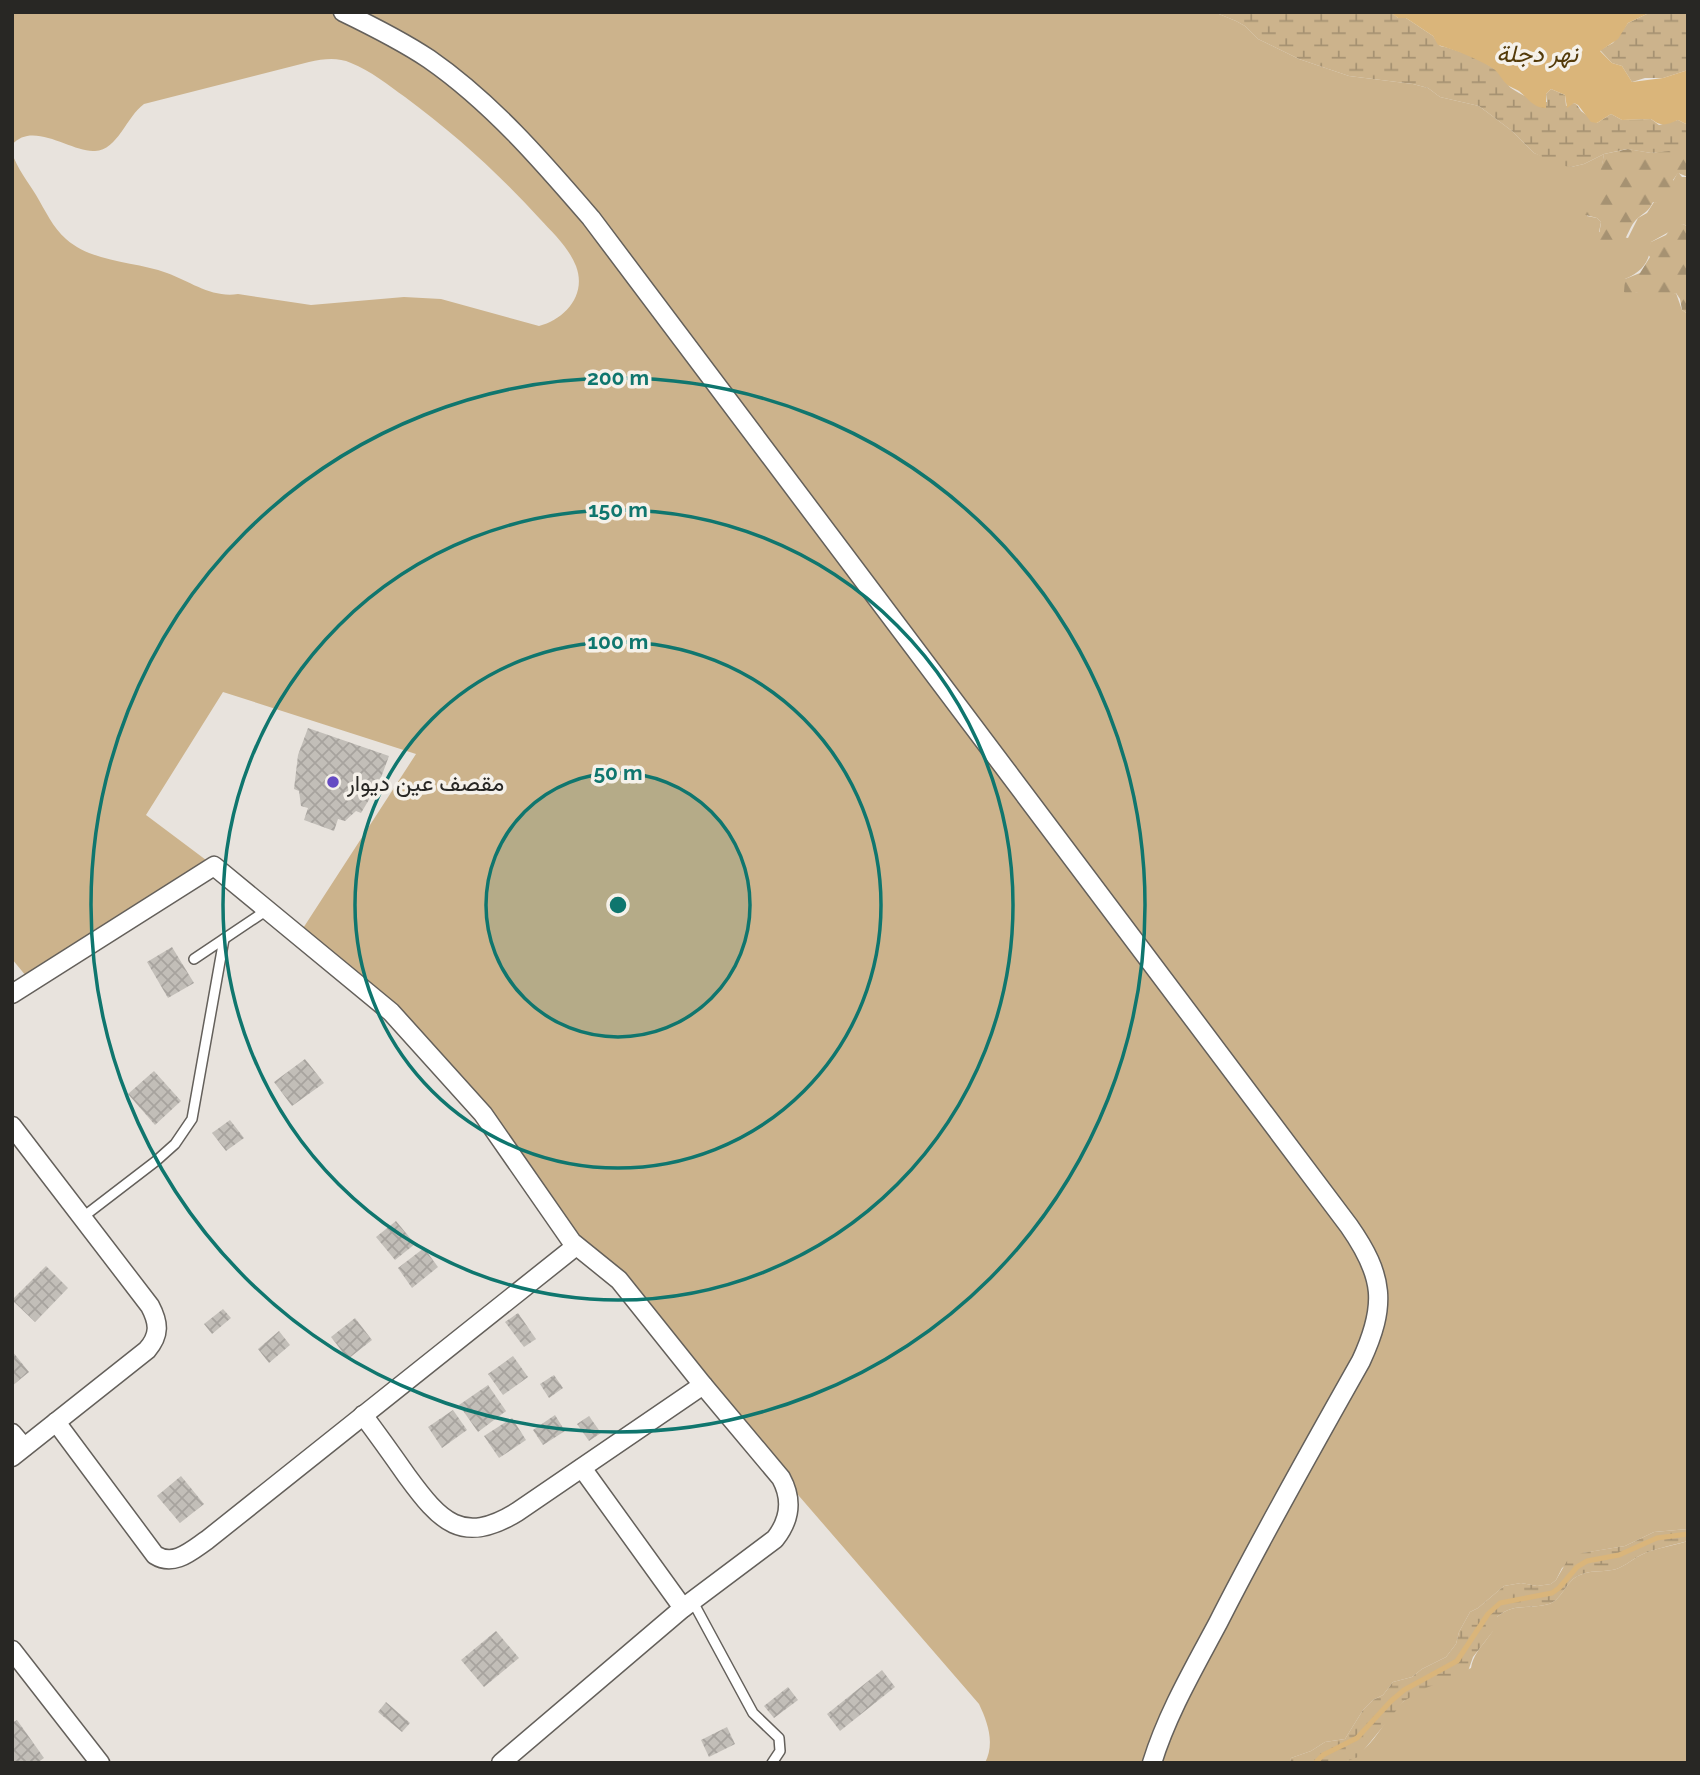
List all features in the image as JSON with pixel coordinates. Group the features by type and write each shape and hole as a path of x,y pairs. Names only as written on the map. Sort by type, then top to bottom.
{"street":[{"path":"343,12 402,43 457,80 518,137 592,218 1349,1226 1368,1256 1376,1279 1379,1303 1372,1338 1362,1361 1266,1530 1207,1643 1167,1725 1152,1763"},
{"path":"12,994 214,866 391,1012 464,1091 576,1246 619,1280 774,1468 785,1485 789,1507 785,1524 775,1539 688,1605 501,1763"},
{"path":"12,1126 150,1306 156,1320 157,1334 147,1350 18,1452 12,1433"},
{"path":"56,1422 149,1548 161,1559 169,1560 188,1553 207,1540 576,1246"},
{"path":"363,1415 430,1506 444,1518 463,1527 484,1527 506,1519 703,1385"},
{"path":"582,1468 688,1605"},
{"path":"12,1650 91,1759"}],"lane":[{"path":"194,959 267,909"},
{"path":"83,1217 175,1144 192,1119 224,939"},
{"path":"688,1605 753,1713 779,1738 780,1751 772,1763"}],"green space":[{"path":"12,12 1214,12 1236,21 1258,39 1299,59 1349,76 1413,84 1428,88 1440,97 1479,106 1512,131 1534,153 1571,167 1604,154 1600,178 1587,216 1597,218 1601,222 1599,232 1628,238 1638,218 1647,213 1654,202 1661,203 1678,172 1682,177 1688,177 1688,227 1683,224 1651,242 1644,265 1637,273 1625,279 1635,292 1671,295 1676,293 1682,310 1688,314 1688,1529 1654,1532 1625,1546 1583,1553 1562,1568 1551,1584 1537,1586 1521,1583 1504,1586 1470,1612 1456,1644 1446,1657 1412,1677 1393,1682 1383,1695 1363,1710 1345,1739 1325,1742 1311,1751 1291,1758 1290,1763 985,1763 990,1741 979,1704 703,1385 584,1253 473,1101 298,936 416,754 223,692 146,815 214,866 31,982 12,959 12,153 53,224 61,235 77,247 101,257 155,269 219,294 238,294 311,305 404,297 441,299 539,326 565,312 576,296 579,277 573,259 560,241 476,155 386,83 346,61 325,59 309,62 144,104 116,139 103,149 86,150 41,136 21,138 12,145"},
{"path":"1214,12 1391,12 1398,18 1406,18 1433,36 1440,46 1488,65 1501,74 1511,88 1528,97 1547,102 1546,94 1551,89 1565,95 1566,106 1574,103 1597,123 1611,114 1622,120 1651,119 1659,125 1678,120 1688,125 1688,149 1651,153 1627,149 1604,154 1584,164 1571,167 1559,165 1534,153 1512,131 1479,106 1440,97 1428,88 1413,84 1349,76 1299,59 1258,39 1236,21"},
{"path":"1651,12 1688,12 1688,70 1663,78 1645,78 1632,82 1622,66 1612,63 1600,50 1613,43 1628,23"},
{"path":"1628,149 1651,153 1688,149 1688,177 1678,173 1673,180 1676,184 1672,199 1665,205 1653,202 1617,247 1601,246 1598,242 1601,222 1597,218 1582,214 1581,208 1597,183 1604,154"},
{"path":"1683,224 1688,227 1688,314 1682,310 1676,293 1662,301 1635,292 1628,295 1624,292 1625,279 1640,273 1650,257 1647,253 1651,242 1666,235 1673,226"},
{"path":"1688,1529 1688,1541 1646,1553 1616,1569 1588,1572 1575,1577 1554,1602 1503,1612 1497,1617 1497,1626 1473,1657 1467,1674 1426,1688 1404,1701 1358,1757 1342,1763 1290,1763 1291,1758 1311,1751 1325,1742 1345,1739 1363,1710 1383,1695 1393,1682 1412,1677 1446,1657 1456,1644 1470,1612 1504,1586 1521,1583 1537,1586 1551,1584 1567,1561 1582,1553 1625,1546 1654,1532"},
{"path":"1688,1541 1688,1763 1342,1763 1362,1751 1410,1696 1471,1668 1477,1653 1493,1630 1497,1617 1503,1612 1549,1604 1558,1598 1575,1577 1616,1569 1646,1553"}],"water":[{"name":"نهر دجلة","path":"1390,12 1651,12 1628,23 1618,39 1600,51 1612,63 1622,66 1632,82 1663,78 1688,70 1688,125 1678,120 1664,124 1651,119 1622,120 1611,114 1597,123 1591,122 1578,105 1574,103 1567,108 1565,95 1551,89 1546,94 1546,108 1538,106 1510,87 1494,69 1467,55 1438,45 1433,36 1406,18 1398,18"}],"building":[{"path":"308,728 389,756 379,783 361,813 356,811 345,821 338,819 334,831 304,820 308,808 301,806 299,791 294,789 298,755"},
{"path":"172,947 194,983 168,998 147,962"},
{"path":"305,1059 324,1083 292,1106 274,1082"},
{"path":"154,1071 181,1101 155,1125 128,1094"},
{"path":"230,1120 244,1138 226,1151 212,1133"},
{"path":"396,1221 415,1244 395,1260 376,1237"},
{"path":"424,1248 438,1267 412,1288 398,1268"},
{"path":"46,1266 68,1288 35,1322 12,1300"},
{"path":"223,1309 231,1318 212,1334 204,1324"},
{"path":"518,1313 536,1339 524,1347 505,1322"},
{"path":"355,1318 372,1340 348,1359 331,1337"},
{"path":"279,1331 290,1345 269,1363 258,1349"},
{"path":"12,1351 29,1372 12,1386"},
{"path":"513,1356 528,1377 503,1395 488,1374"},
{"path":"554,1375 563,1388 549,1398 540,1384"},
{"path":"488,1385 506,1411 478,1432 459,1405"},
{"path":"453,1410 467,1430 442,1448 428,1427"},
{"path":"555,1415 565,1431 543,1445 533,1430"},
{"path":"589,1416 601,1433 589,1441 577,1424"},
{"path":"512,1418 526,1440 499,1458 484,1436"},
{"path":"181,1476 204,1504 180,1523 157,1496"},
{"path":"496,1631 519,1658 484,1687 461,1660"},
{"path":"882,1670 895,1687 840,1731 827,1714"},
{"path":"788,1687 798,1700 774,1718 764,1706"},
{"path":"386,1702 410,1723 402,1732 378,1712"},
{"path":"17,1720 44,1758 37,1763 12,1763 12,1723"},
{"path":"727,1727 735,1744 709,1757 701,1740"}],"waterway":[{"path":"1315,1763 1323,1755 1357,1738 1404,1690 1457,1661 1488,1614 1500,1603 1552,1593 1577,1567 1587,1561 1619,1555 1657,1538 1688,1534"}],"place":[{"name":"مقصف عين ديوار","path":"333,782"}]}
